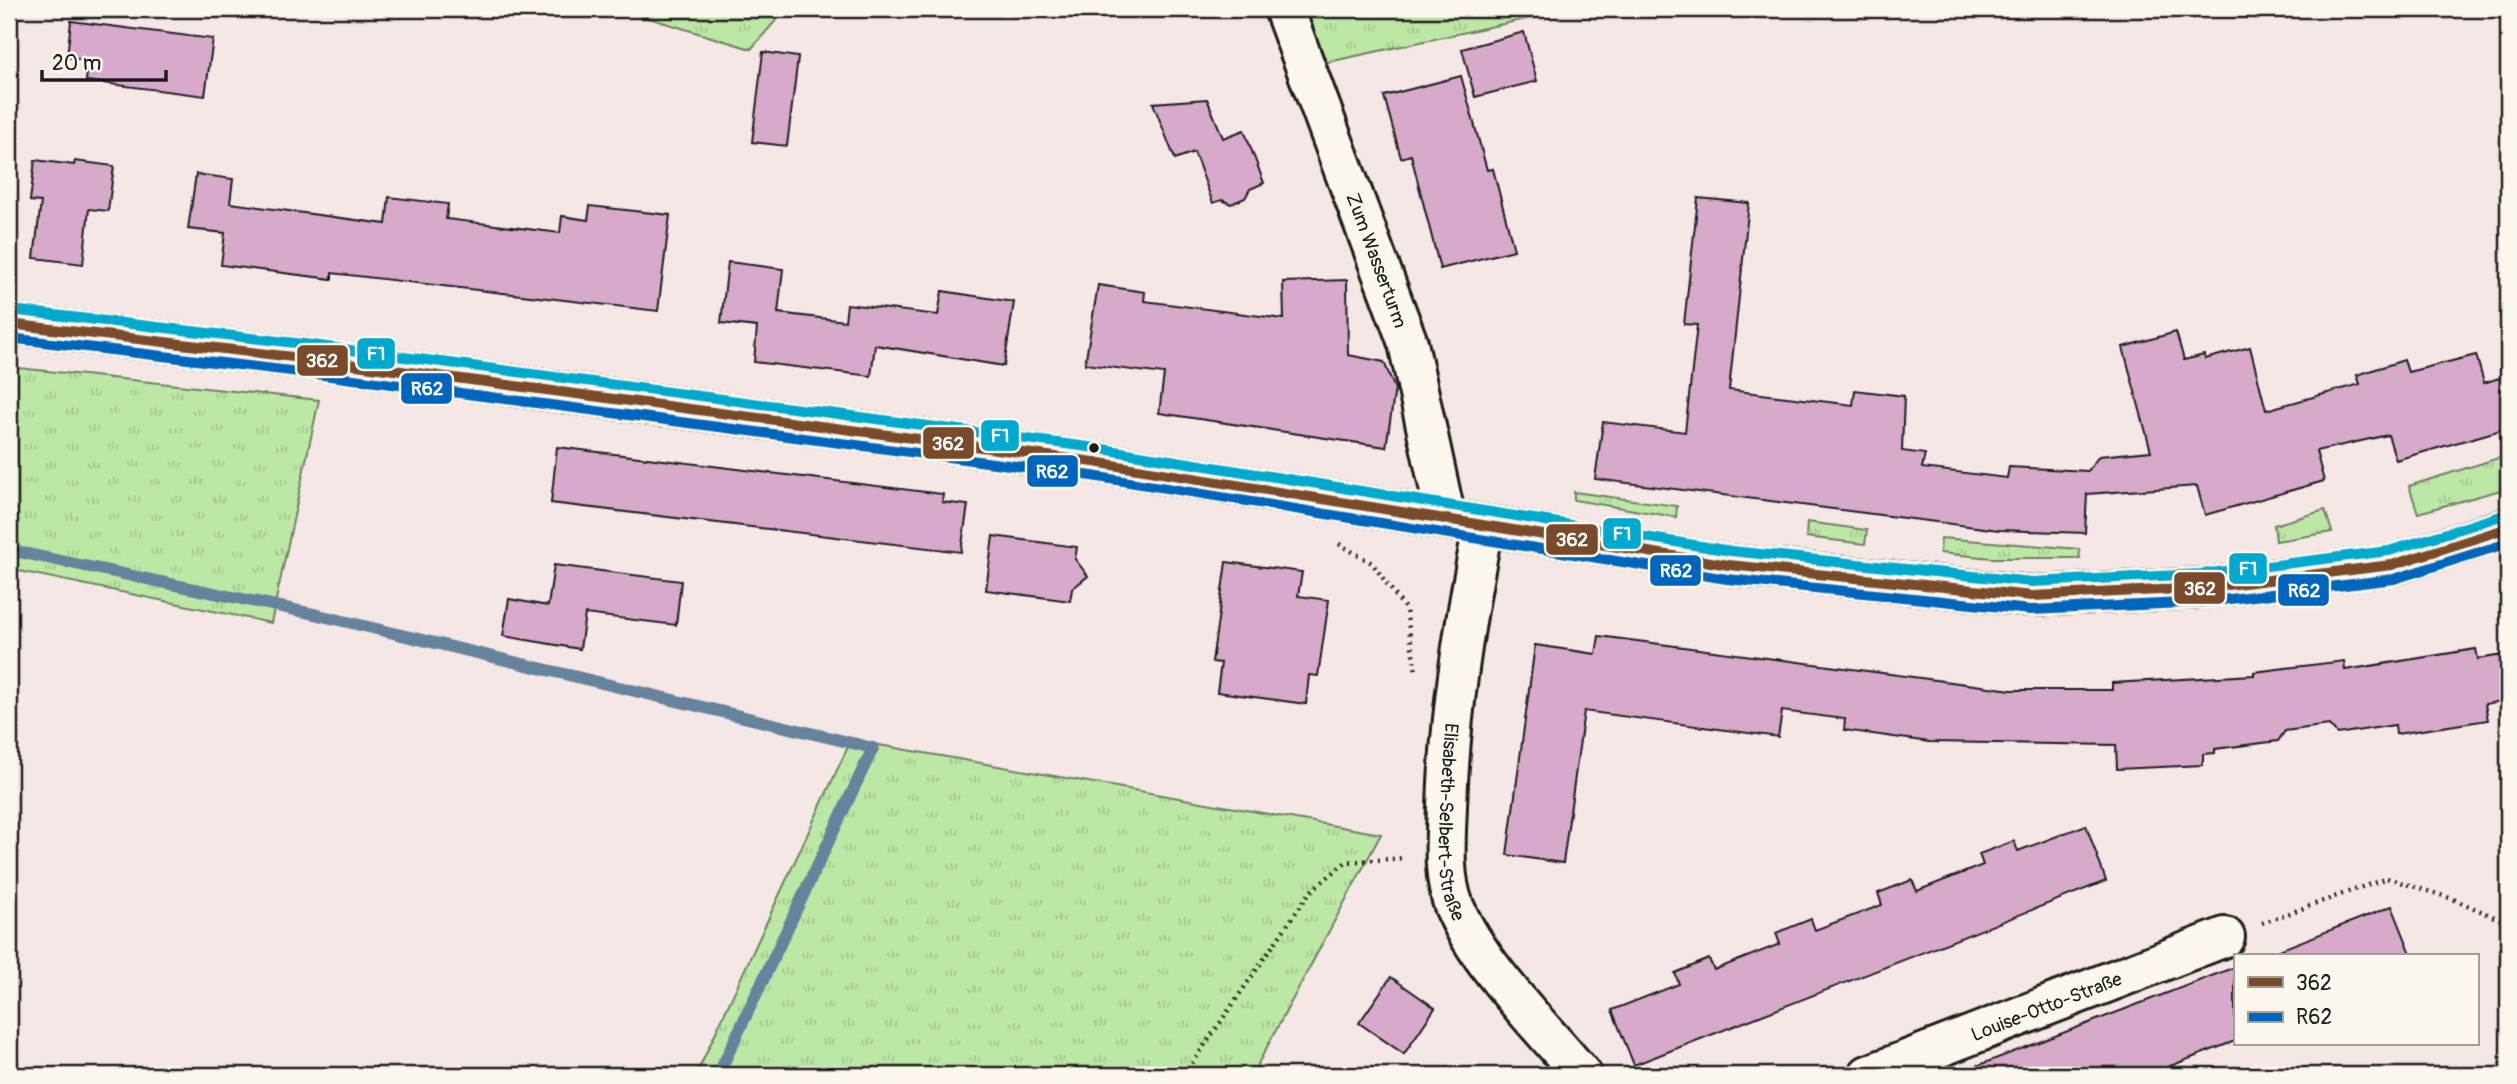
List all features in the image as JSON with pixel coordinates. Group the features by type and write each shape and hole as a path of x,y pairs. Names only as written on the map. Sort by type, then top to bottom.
{"street":[{"name":"Zum Wasserturm","path":"1284,9 1408,343 1464,523"},
{"path":"9,324 310,359 1094,462 1729,565 2032,596 2203,588 2392,565 2508,528"},
{"name":"Elisabeth-Selbert-Straße","path":"1464,523 1469,595 1449,748 1445,855 1453,904 1476,947 1582,1075"},
{"name":"Louise-Otto-Straße","path":"1868,1075 2225,937"}],"path":[{"path":"1336,501 1331,540 1372,562 1406,610 1416,675"},
{"path":"1184,1075 1310,892 1346,862 1445,855"},
{"path":"2225,937 2387,878 2453,899 2508,923"}],"green space":[{"path":"619,9 786,9 751,49"},
{"path":"1298,9 1572,9 1319,64"},
{"path":"9,367 319,400 271,623 9,569"},
{"path":"2508,455 2508,488 2418,513 2409,486"},
{"path":"1574,492 1677,506 1676,517 1574,500"},
{"path":"2325,510 2332,532 2276,541 2274,525"},
{"path":"1807,522 1867,530 1865,544 1806,537"},
{"path":"1941,538 2079,549 2080,558 1992,558 1940,553"},
{"path":"851,740 1381,834 1252,1075 696,1075"}],"building":[{"path":"71,21 213,39 205,96 86,81 88,61 67,57"},
{"path":"1524,32 1537,81 1475,97 1462,49"},
{"path":"763,52 798,57 787,146 752,142"},
{"path":"1461,76 1487,170 1493,169 1514,250 1440,269 1411,155 1401,158 1384,96"},
{"path":"1207,99 1223,138 1244,130 1264,183 1250,189 1245,198 1231,204 1222,200 1213,203 1194,152 1175,159 1153,103"},
{"path":"35,160 114,166 108,211 89,209 83,264 34,258 41,202 30,201"},
{"path":"196,174 233,179 230,203 386,224 389,197 448,204 446,219 560,233 562,216 588,220 590,206 670,215 658,311 332,273 332,279 221,265 225,233 188,229"},
{"path":"1698,198 1749,203 1729,390 1853,405 1855,390 1904,396 1902,451 1925,454 1922,468 2007,478 2009,467 2088,471 2099,456 2151,451 2123,347 2176,332 2184,360 2204,355 2205,359 2250,347 2266,410 2360,384 2357,375 2404,360 2408,372 2476,355 2484,383 2499,378 2508,408 2508,428 2396,460 2388,435 2316,451 2324,481 2205,515 2197,486 2087,494 2085,533 1999,530 1595,479 1603,422 1685,432 1697,325 1684,324"},
{"path":"728,262 783,269 778,313 845,321 847,304 938,315 942,291 1014,302 1004,366 875,345 871,376 754,362 757,327 721,323"},
{"path":"1347,280 1348,355 1384,362 1395,389 1386,447 1159,413 1164,374 1085,364 1098,285 1145,292 1144,301 1284,319 1283,282"},
{"path":"557,447 943,494 942,502 968,505 961,552 551,503"},
{"path":"993,536 1077,547 1075,559 1088,576 1072,589 1070,601 986,590"},
{"path":"1226,562 1302,572 1298,596 1329,600 1318,676 1309,675 1306,704 1217,692 1221,663 1212,662"},
{"path":"554,565 681,581 676,625 585,614 580,649 503,636 509,599 548,606"},
{"path":"1599,636 2012,690 2112,690 2112,683 2254,675 2254,672 2344,661 2345,670 2476,649 2478,659 2503,655 2508,673 2508,700 2485,704 2488,720 2396,734 2395,725 2337,734 2329,725 2285,731 2278,741 2215,749 2215,753 2203,754 2203,765 2117,769 2116,745 1929,742 1844,730 1845,719 1782,711 1778,737 1584,711 1563,863 1507,855 1535,645 1596,654"},
{"path":"2086,825 2106,881 1634,1065 1612,1010 1679,984 1675,973 1709,959 1714,970 1780,944 1776,933 1811,919 1815,930 1882,905 1878,893 1912,880 1917,891 1983,865 1979,854 2014,841 2018,851"},
{"path":"2392,906 2411,954 2269,954"},
{"path":"2234,967 2234,1041 2147,1075 1961,1075 1961,1072"},
{"path":"1391,977 1435,1008 1404,1054 1359,1023"}],"waterway":[{"path":"9,550 314,614 873,748 718,1075"}],"transit line":[{"name":"F1","path":"11,310 312,345 1096,448 1731,551 2032,582 2202,574 2389,551 2504,515"},
{"name":"362","path":"9,324 310,359 1094,462 1729,565 2032,596 2203,588 2392,565 2508,528"},
{"name":"R62","path":"9,338 308,373 1092,476 1727,579 2031,610 2205,602 2394,579 2508,543"}]}
